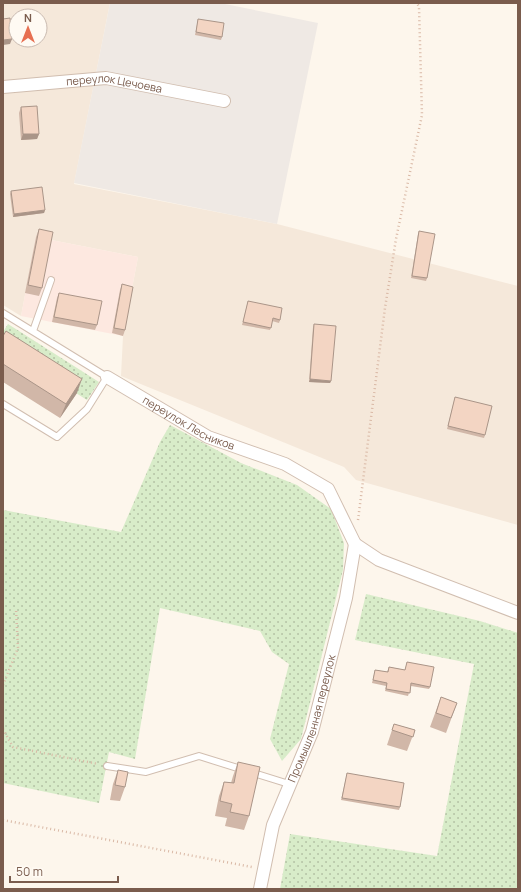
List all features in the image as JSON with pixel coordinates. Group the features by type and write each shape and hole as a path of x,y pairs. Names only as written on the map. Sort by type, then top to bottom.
{"street":[{"name":"переулок Цечоева","path":"3,87 106,78 224,100"},
{"name":"переулок Лесников","path":"107,376 208,437 285,464 328,490 355,544"},
{"path":"355,544 379,560 518,613"},
{"name":"Промышленная переулок","path":"260,889 272,825 312,732 346,598 355,544"}],"lane":[{"path":"33,331 51,280"},
{"name":"переулок Лесников","path":"3,313 107,376"},
{"path":"3,404 57,437 87,409 107,376"},
{"path":"107,766 146,772 199,756 289,784"}],"path":[{"path":"358,520 385,308 396,239 422,115 419,7 417,3"},
{"path":"3,685 18,648 16,609"},
{"path":"3,729 13,747 107,766"},
{"path":"3,820 264,870"}],"shaded area":[{"path":"3,3 110,3 74,184 277,224 518,286 518,525 356,480 344,467 121,376 123,336 138,257 36,237 21,316 3,305"},
{"path":"110,3 220,3 318,23 277,224 74,183"},
{"path":"36,237 138,257 123,336 21,316"}],"green space":[{"path":"8,324 99,382 87,400 3,347 3,332"},
{"path":"170,425 241,463 297,485 331,509 344,543 343,570 301,739 282,761 270,739 289,664 272,652 260,631 160,608 135,759 109,752 99,803 3,783 3,510 121,532 160,442"},
{"path":"366,594 480,621 518,633 518,889 280,889 290,834 437,856 474,664 355,640"}],"building":[{"path":"8,18 8,39 3,40 3,19"},
{"path":"198,19 224,23 222,37 196,32"},
{"path":"37,106 39,134 23,134 21,107"},
{"path":"42,187 45,210 14,214 11,191"},
{"path":"39,229 53,232 42,288 28,285"},
{"path":"419,231 435,234 427,278 412,276"},
{"path":"122,284 133,287 125,330 114,328"},
{"path":"59,293 102,301 97,325 54,317"},
{"path":"248,301 282,308 280,320 273,318 271,328 243,322"},
{"path":"314,324 336,326 331,381 310,379"},
{"path":"6,331 82,379 66,404 3,364 3,336"},
{"path":"455,397 492,406 485,435 448,426"},
{"path":"407,662 434,667 430,687 411,683 410,693 386,689 387,683 373,680 375,670 388,672 389,667 405,670"},
{"path":"441,697 457,703 451,718 436,713"},
{"path":"394,724 415,730 413,737 392,730"},
{"path":"238,762 260,767 249,816 230,812 232,804 220,801 224,782 234,783"},
{"path":"118,770 128,772 125,787 115,785"},
{"path":"347,773 404,783 400,807 342,798"}]}
